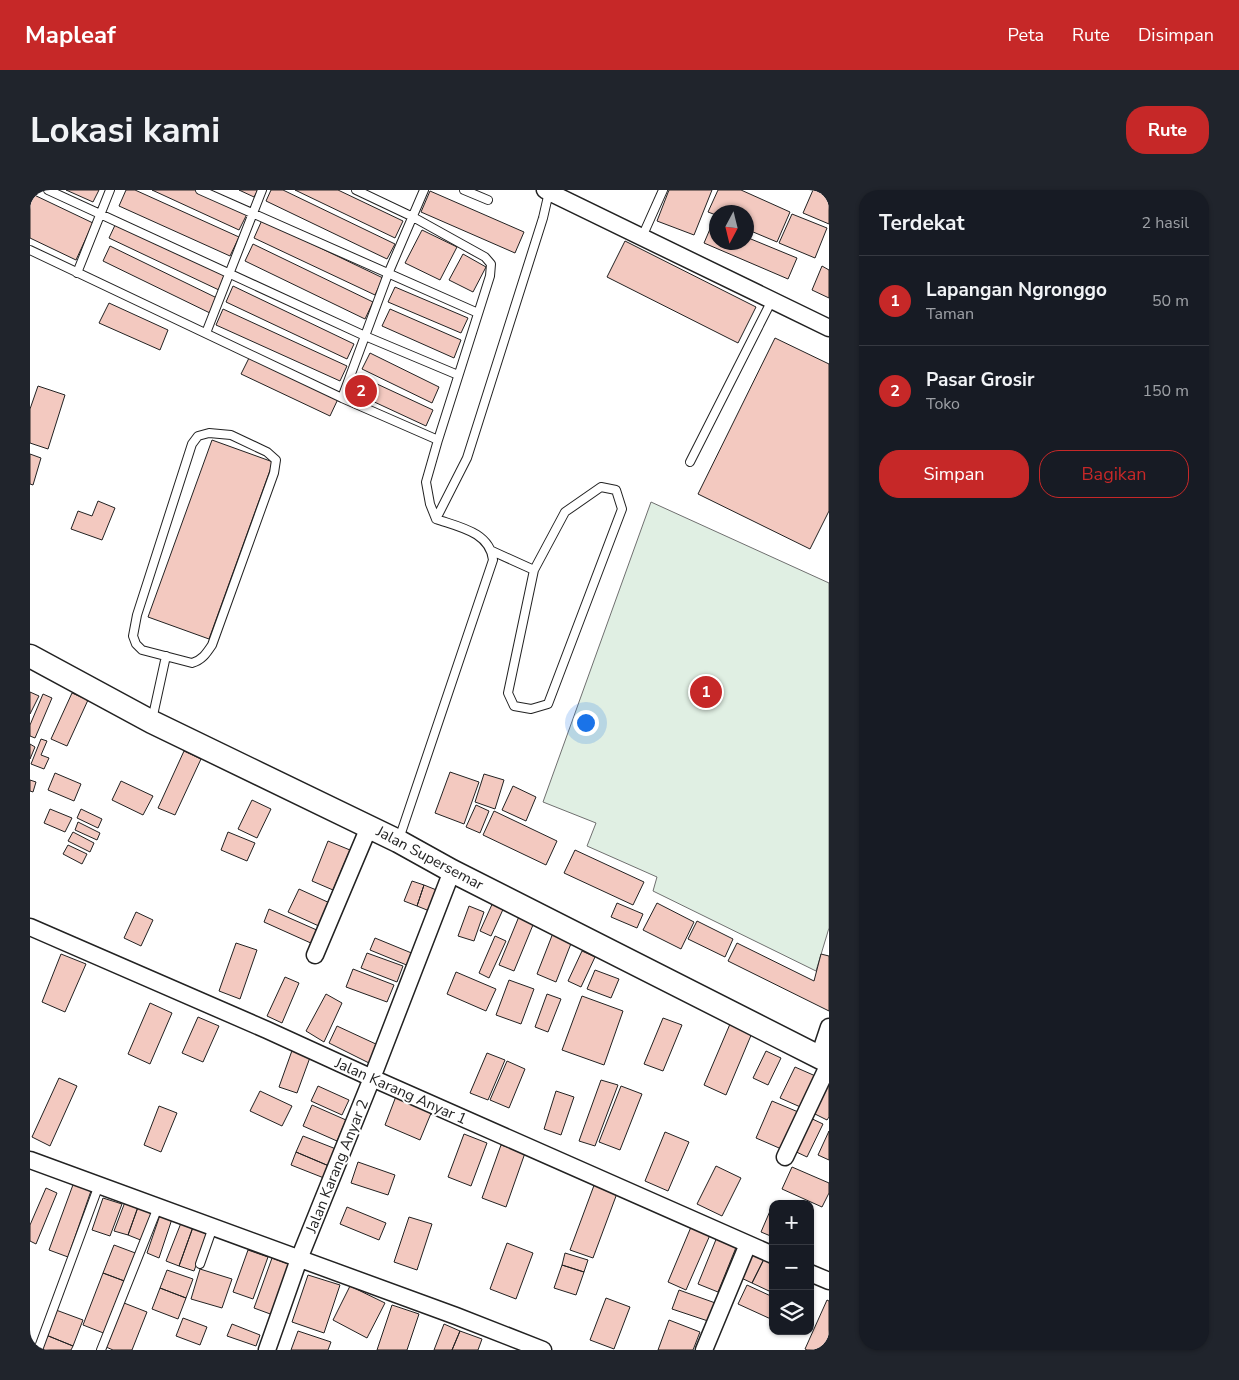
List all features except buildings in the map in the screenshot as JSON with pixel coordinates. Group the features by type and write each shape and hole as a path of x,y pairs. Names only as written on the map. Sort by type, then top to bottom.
{"main road":[{"name":"Jalan Supersemar","path":"30,656 152,722 369,826 452,871 826,1061"}],"street":[{"path":"547,191 829,328"},
{"path":"315,955 369,826"},
{"name":"Jalan Karang Anyar 2","path":"268,1350 299,1259 372,1078 452,871"},
{"name":"Jalan Karang Anyar 1","path":"30,927 259,1026 372,1078 769,1253"},
{"path":"784,1157 826,1061 829,1027"},
{"path":"30,1160 456,1316 542,1350"},
{"path":"704,1350 748,1244"},
{"path":"814,1274 829,1281"}],"lane":[{"path":"48,190 365,336 458,375"},
{"path":"77,273 110,190"},
{"path":"200,190 478,313"},
{"path":"206,333 262,190"},
{"path":"356,190 412,217 485,257 491,264 490,276 426,482 430,504 436,519 477,534 487,542 492,551 493,560 398,841"},
{"path":"342,398 388,274 424,190"},
{"path":"464,190 488,200"},
{"path":"642,237 663,190"},
{"path":"436,519 467,458 543,218 547,191"},
{"path":"30,250 342,398 438,440"},
{"path":"690,462 772,300"},
{"path":"209,433 232,435 273,456 276,460 274,473 212,645 205,656 199,661 192,663 166,656 142,650 136,644 133,636 137,615 194,440 198,436 209,433"},
{"path":"601,487 616,490 622,509 548,704 531,709 514,706 508,693 534,570 565,512 601,487"},
{"path":"492,551 534,570"},
{"path":"152,722 166,656"},
{"path":"38,1350 99,1185"},
{"path":"101,1350 158,1207"},
{"path":"200,1264 213,1227"}],"green space":[{"path":"651,502 829,583 829,928 816,971 653,891 657,877 587,846 596,823 543,802"}],"place":[{"name":"Pasar Grosir","path":"361,391"},
{"name":"Lapangan Ngronggo","path":"706,692"}]}
